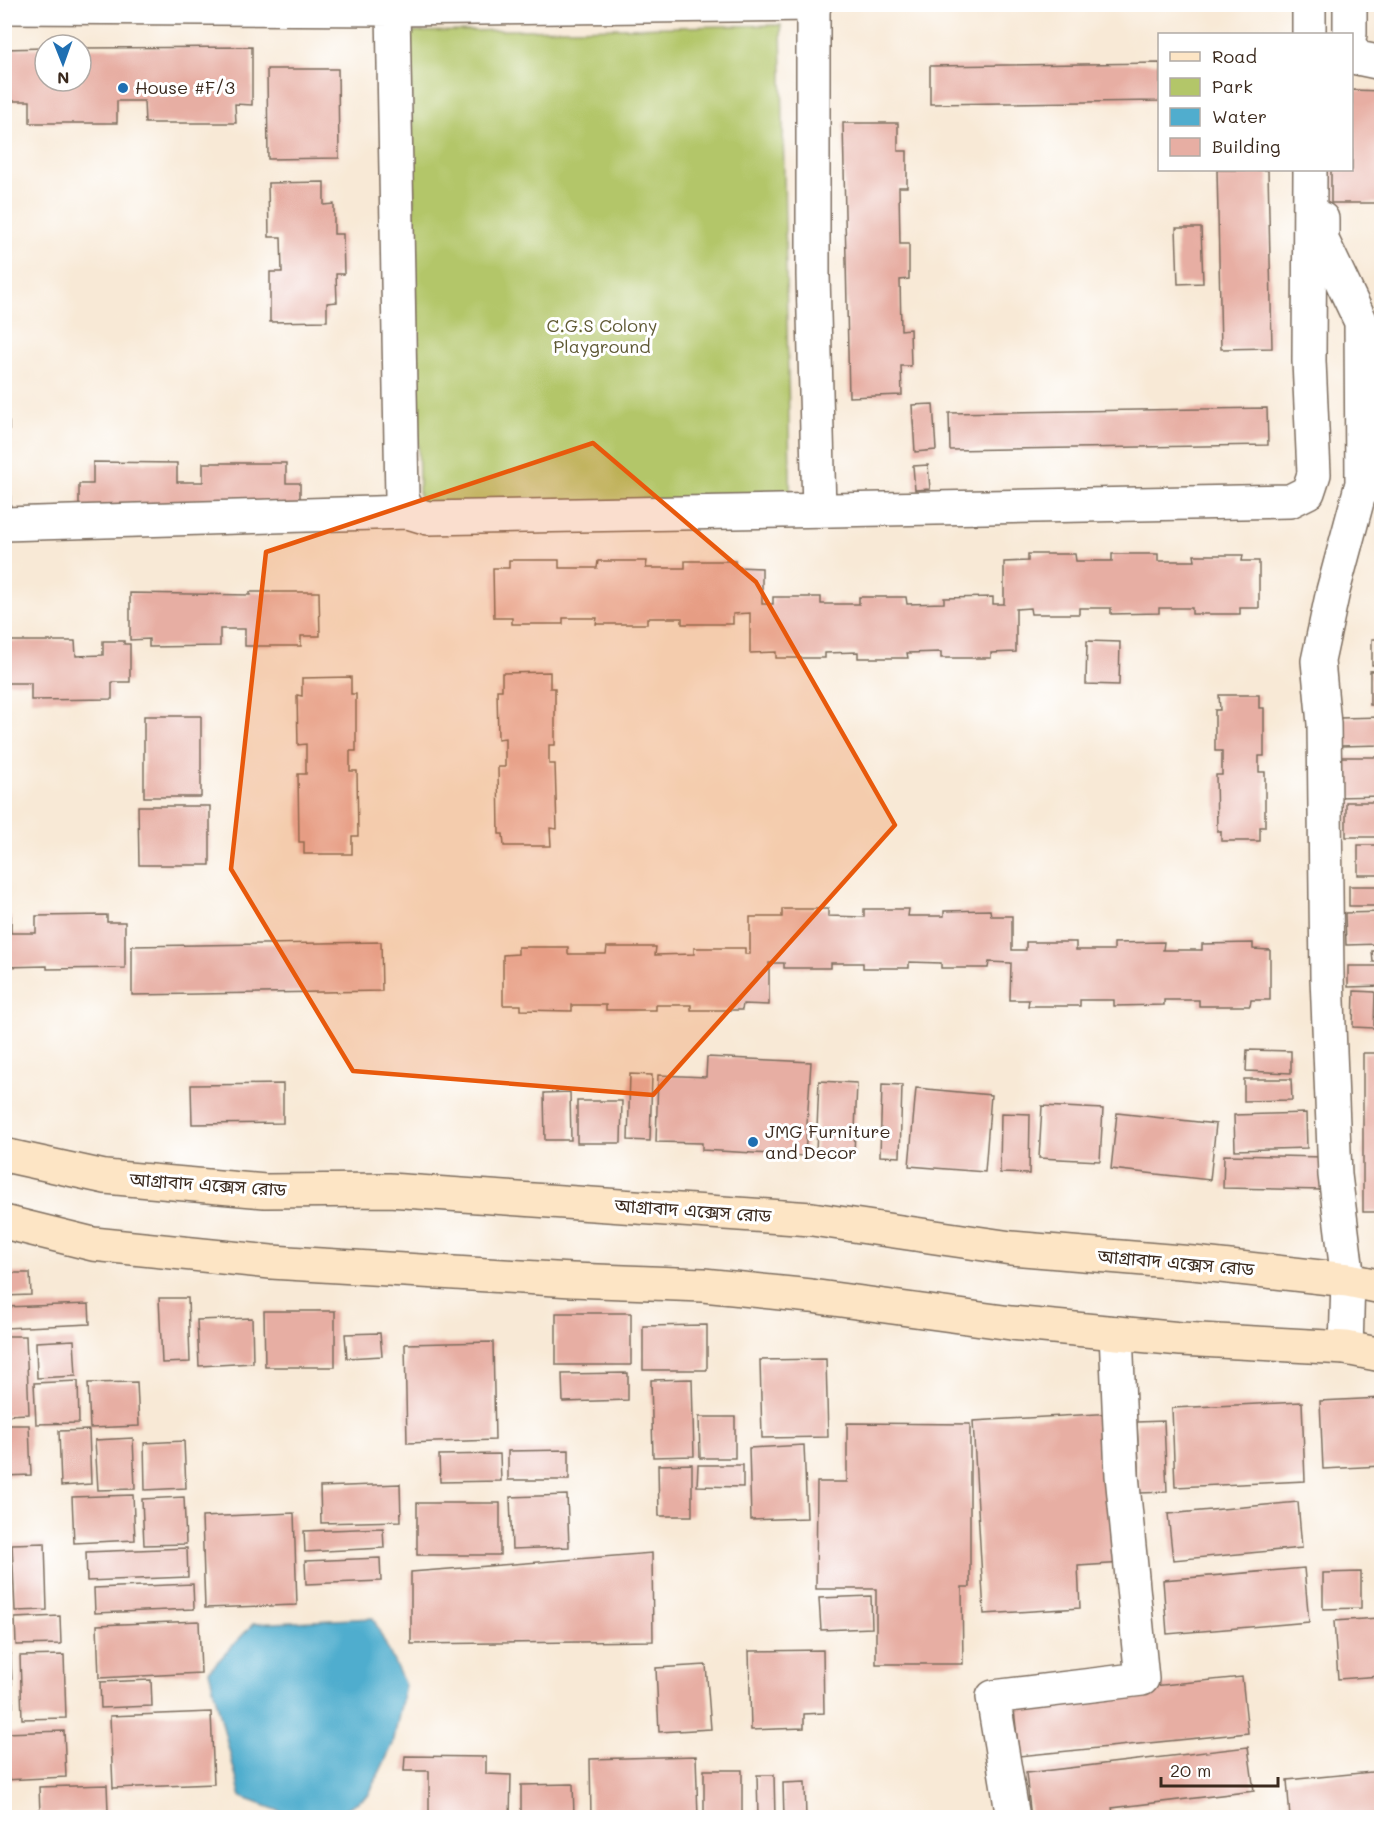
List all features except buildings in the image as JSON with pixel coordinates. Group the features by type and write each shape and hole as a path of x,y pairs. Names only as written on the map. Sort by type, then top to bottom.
{"main road":[{"name":"আগ্রাবাদ এক্সেস রোড","path":"4,1155 105,1177 265,1191 389,1190 812,1219 1011,1248 1193,1263 1348,1280 1382,1287"},
{"path":"4,1222 93,1244 271,1262 704,1285 811,1296 1011,1323 1181,1339 1346,1348 1382,1355"}],"street":[{"path":"4,7 814,4 813,275 819,510"},
{"path":"1309,4 1309,33"},
{"path":"1350,4 1360,54"},
{"path":"393,7 402,498 408,512"},
{"path":"4,524 408,512 429,518 1290,501 1308,492 1314,474 1309,361 1310,171"},
{"path":"1322,171 1322,240 1361,322 1362,483 1333,591 1318,661 1324,724 1327,977 1335,1175 1348,1280 1346,1348"},
{"path":"1013,1818 993,1697 1142,1679 1122,1475 1116,1333"}],"highlighted area":[{"path":"593,443 756,582 895,825 653,1095 353,1071 231,869 266,552"}],"green space":[{"name":"C.G.S Colony Playground","path":"781,25 791,524 420,531 410,32"}],"water":[{"path":"373,1618 405,1685 393,1744 368,1796 330,1818 296,1817 241,1797 209,1671 253,1624"}],"place":[{"name":"House #F/3","path":"123,88"},
{"name":"JMG Furniture and Decor","path":"753,1142"}]}
